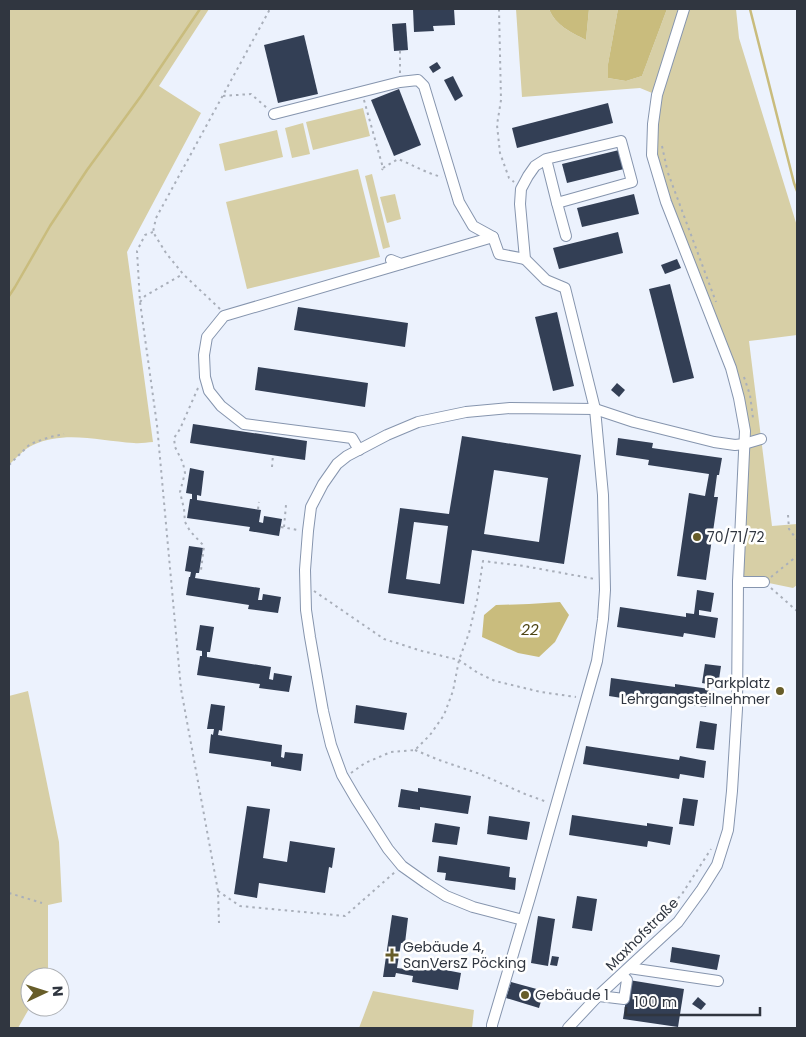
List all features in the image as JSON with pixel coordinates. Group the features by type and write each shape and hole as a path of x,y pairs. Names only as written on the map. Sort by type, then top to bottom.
{"street":[{"name":"Maxhofstraße","path":"568,1028 599,996 678,922 702,890 717,865 728,830 737,709 738,582 745,431 731,368 666,202 652,155 653,124 657,95 684,9"},
{"path":"274,114 400,82 418,80 424,86 459,202 473,226 493,238 499,254 525,259 546,280 565,288 596,409 603,495 605,581 603,619 597,661 499,998 492,1028"},
{"path":"525,259 520,204 521,189 535,166 546,159 621,141 632,182 557,203"},
{"path":"546,159 566,236"},
{"path":"359,450 352,438 244,424 221,406 209,391 205,377 204,355 207,337 226,315 493,238"},
{"path":"391,260 401,264"},
{"path":"523,920 473,907 446,896 402,866 388,849 344,778 331,744 323,711 306,610 305,570 311,507 323,484 337,464 347,456 387,434 418,422 466,412 510,408 596,409 634,422 714,442 735,445 761,439"},
{"path":"738,582 764,582"},
{"path":"599,996 624,999 627,980 626,971 718,981"}],"path":[{"path":"226,315 183,274 166,253 154,232 156,218 270,9"},
{"path":"499,9 501,100 497,125 500,153 509,178 521,189"},
{"path":"400,50 400,82"},
{"path":"222,96 251,94 274,114"},
{"path":"364,98 382,169 398,159 425,172 444,178 452,178"},
{"path":"662,143 667,170 716,302"},
{"path":"154,232 145,235 138,251 140,302 157,425 180,689 218,891 219,923"},
{"path":"140,302 145,296 183,274"},
{"path":"742,372 750,394 753,421"},
{"path":"198,389 174,438 175,447 183,463 185,473 180,492 185,522 190,531 204,546 201,570"},
{"path":"9,465 30,444 64,434"},
{"path":"272,467 273,455"},
{"path":"258,502 258,509"},
{"path":"286,505 282,527 308,531"},
{"path":"788,515 789,529 797,540"},
{"path":"797,556 764,582 797,611"},
{"path":"415,750 430,735 444,715 453,691 459,660 469,633 475,608 483,561 524,566 605,581"},
{"path":"306,586 384,639 459,660 478,673 495,681 540,692 586,699"},
{"path":"344,778 365,763 391,752 415,750 556,805"},
{"path":"638,941 682,894 711,849"},
{"path":"218,891 240,906 344,916 402,866"},
{"path":"9,893 42,903"}],"shaded area":[{"path":"9,9 209,9 159,86 201,113 127,252 153,442 136,443 70,437 58,438 30,447 9,465"},
{"path":"516,9 549,9 560,24 586,40 589,9 618,9 608,64 608,78 626,81 642,76 667,9 736,9 739,38 797,226 797,335 749,341 772,526 797,524 797,585 793,588 764,582 738,582 744,444 739,398 652,155 657,95 640,88 522,97"},
{"path":"363,108 370,136 313,150 306,122"},
{"path":"303,123 310,154 292,158 285,128"},
{"path":"277,130 283,157 225,171 219,144"},
{"path":"358,169 380,257 247,289 226,202"},
{"path":"372,174 390,247 383,249 365,176"},
{"path":"395,194 401,219 387,223 380,197"},
{"path":"28,691 59,842 62,902 48,905 48,967 20,967 20,1017 24,1017 18,1028 9,1028 9,696"},
{"path":"373,991 474,1010 472,1028 359,1028"}],"water":[{"path":"549,9 589,9 586,40 560,24"},
{"path":"618,9 667,9 642,76 626,81 608,78 608,64"},
{"name":"22","path":"560,602 569,615 555,642 539,657 518,653 482,637 484,615 496,605"}],"building":[{"path":"413,9 454,9 455,25 433,26 434,31 414,32"},
{"path":"406,23 408,50 394,51 392,24"},
{"path":"304,35 318,94 278,103 264,45"},
{"path":"437,62 441,68 433,73 429,67"},
{"path":"453,76 463,96 455,101 444,80"},
{"path":"399,89 421,145 394,156 371,100"},
{"path":"608,103 613,123 517,148 512,128"},
{"path":"619,150 624,169 567,183 562,164"},
{"path":"634,194 639,214 582,227 577,208"},
{"path":"618,232 623,253 559,269 553,248"},
{"path":"677,259 681,268 665,274 661,265"},
{"path":"670,284 694,378 673,383 649,289"},
{"path":"298,307 408,323 405,347 294,330"},
{"path":"557,312 574,386 553,391 535,317"},
{"path":"258,367 368,383 365,407 255,390"},
{"path":"617,383 625,390 619,397 611,390"},
{"path":"193,424 307,441 305,460 190,443"},
{"path":"462,436 581,455 564,564 472,550 464,604 388,593 400,508 449,514","holes":["494,470 548,478 539,542 484,534","414,522 448,526 440,584 406,579"]},
{"name":"70/71/72","path":"618,438 653,443 652,448 722,458 714,497 718,497 706,580 677,576 689,493 705,496 709,474 648,465 649,460 616,455"},
{"path":"190,468 204,471 201,496 197,495 197,500 261,510 259,522 263,523 264,516 282,519 279,536 249,531 250,527 187,518 190,499 192,499 192,494 186,493"},
{"path":"189,546 203,548 199,573 196,573 195,578 260,588 258,600 262,600 263,594 281,597 278,613 248,609 249,605 186,595 191,572 185,571"},
{"path":"697,590 714,593 711,612 699,610 699,615 718,618 715,638 684,633 683,637 617,627 620,607 686,617 686,613 694,614"},
{"path":"200,625 214,627 210,652 207,652 207,657 271,667 269,679 273,680 274,673 292,676 289,692 259,688 260,684 197,675 200,656 202,656 202,651 196,650"},
{"path":"705,664 721,666 718,686 702,683"},
{"path":"611,678 675,687 675,684 709,689 706,707 673,702 672,706 609,696"},
{"path":"211,704 225,706 222,731 219,730 218,735 282,745 281,757 284,758 285,752 303,754 301,771 271,766 271,762 209,753 211,734 213,735 214,729 207,729"},
{"path":"356,705 407,713 404,730 354,723"},
{"path":"700,721 717,724 714,750 696,748"},
{"path":"586,746 679,760 680,756 706,761 704,778 680,774 679,779 583,764"},
{"path":"418,788 471,796 468,814 420,807 420,810 398,807 401,789 418,792"},
{"path":"683,798 698,800 694,826 679,824"},
{"path":"247,806 270,809 263,858 287,862 290,841 335,848 332,868 329,867 325,893 259,883 257,898 234,894"},
{"path":"572,815 647,826 647,823 673,827 670,845 648,841 647,847 569,835"},
{"path":"489,816 530,822 527,840 487,834"},
{"path":"435,823 460,827 457,845 432,842"},
{"path":"439,856 510,867 509,877 516,878 515,890 445,880 446,873 437,872"},
{"path":"577,896 597,899 592,931 572,928"},
{"path":"392,915 408,918 405,943 401,943 397,968 414,970 415,964 461,973 458,990 412,982 413,976 396,973 395,977 383,977"},
{"path":"538,916 555,919 548,966 531,963"},
{"path":"672,947 720,955 717,970 670,962"},
{"path":"552,956 559,957 557,966 550,965"},
{"path":"629,980 684,989 678,1027 623,1019"},
{"name":"Gebäude 1","path":"511,982 544,991 539,1008 506,998"},
{"path":"698,997 706,1004 701,1010 692,1004"}],"waterway":[{"path":"9,296 50,226 87,170 141,96 200,9"},
{"path":"750,9 797,191"}],"place":[{"name":"70/71/72","path":"697,537"},
{"name":"Parkplatz Lehrgangsteilnehmer","path":"780,691"},
{"name":"Gebäude 4, SanVersZ Pöcking","path":"392,955"},
{"name":"Gebäude 1","path":"525,995"}]}
